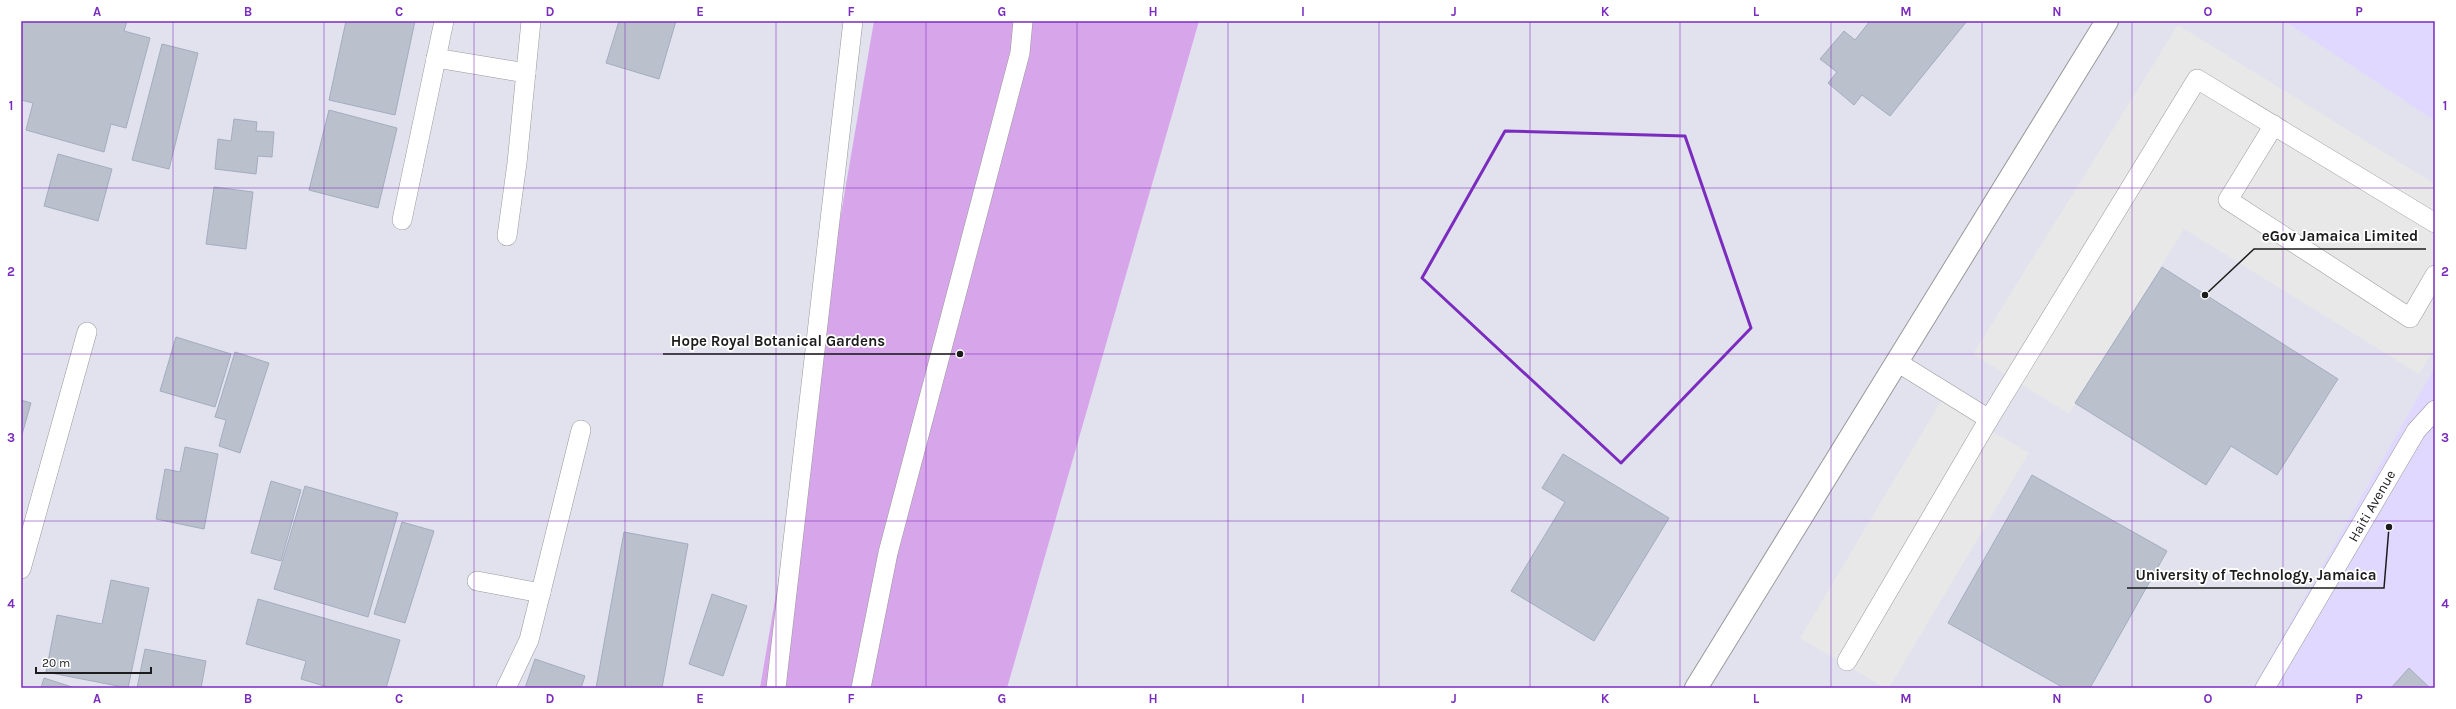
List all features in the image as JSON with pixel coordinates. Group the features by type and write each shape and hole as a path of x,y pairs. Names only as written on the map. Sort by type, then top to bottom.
{"street":[{"path":"1696,688 2107,21"}],"lane":[{"path":"402,220 444,21"},
{"path":"507,236 531,21"},
{"path":"776,688 853,21"},
{"path":"861,688 888,553 1020,53 1024,21"},
{"path":"436,58 526,73"},
{"path":"1847,661 1989,419 2197,79 2435,223"},
{"path":"2274,125 2228,200 2410,318 2435,275"},
{"path":"21,569 87,332"},
{"path":"1897,362 1989,419"},
{"name":"Haiti Avenue","path":"2265,688 2416,431 2435,410"},
{"path":"506,688 529,640 581,430"},
{"path":"477,581 541,593"}],"highlighted area":[{"path":"1505,131 1685,136 1751,328 1621,463 1422,278"}],"shaded area":[{"path":"874,21 1199,21 1007,688 760,688"},
{"path":"2284,21 2435,21 2435,121"},
{"path":"2178,25 2435,184 2435,348 2419,374 2184,229 2069,414 1973,354"},
{"path":"2435,367 2435,688 2253,688"},
{"path":"1941,401 2029,453 1889,688 1885,688 1800,638"}],"building":[{"path":"21,21 127,21 124,31 150,38 126,128 111,124 104,152 26,130 33,103 21,100"},
{"path":"346,21 415,21 395,115 329,100"},
{"path":"619,21 676,21 659,79 606,63"},
{"path":"1870,21 1967,21 1890,116 1862,95 1854,105 1828,83 1837,72 1820,59 1844,31 1855,40"},
{"path":"162,44 198,53 169,169 132,160"},
{"path":"329,110 397,128 378,208 309,190"},
{"path":"234,119 257,122 256,131 274,132 272,157 258,156 256,174 215,169 218,139 231,141"},
{"path":"58,154 112,169 98,221 44,206"},
{"path":"214,187 253,192 246,249 206,244"},
{"path":"2162,267 2338,379 2277,475 2231,446 2206,485 2075,403"},
{"path":"176,337 231,354 215,407 160,391"},
{"path":"235,352 269,363 240,453 219,446 226,420 215,417"},
{"path":"21,400 31,403 21,438"},
{"path":"185,447 218,454 204,529 156,519 165,469 180,472"},
{"path":"1563,454 1669,518 1594,641 1511,591 1565,502 1542,488"},
{"path":"2032,475 2167,551 2090,688 2064,688 1948,623"},
{"path":"271,481 301,490 281,561 251,553"},
{"path":"305,486 398,513 368,617 274,589"},
{"path":"402,522 434,531 405,623 374,614"},
{"path":"624,532 688,544 662,688 596,688"},
{"path":"111,580 149,588 128,688 46,672 57,615 102,624"},
{"path":"712,594 747,606 723,676 689,664"},
{"path":"258,599 400,640 386,688 331,688 301,679 306,661 246,644"},
{"path":"145,649 206,661 201,688 137,688"},
{"path":"535,659 585,676 581,688 525,688"},
{"path":"2409,668 2430,688 2391,688"},
{"path":"44,678 75,688 41,688"}],"place":[{"name":"eGov Jamaica Limited","path":"2205,295"},
{"name":"Hope Royal Botanical Gardens","path":"960,354"},
{"name":"University of Technology, Jamaica","path":"2389,527"}]}
